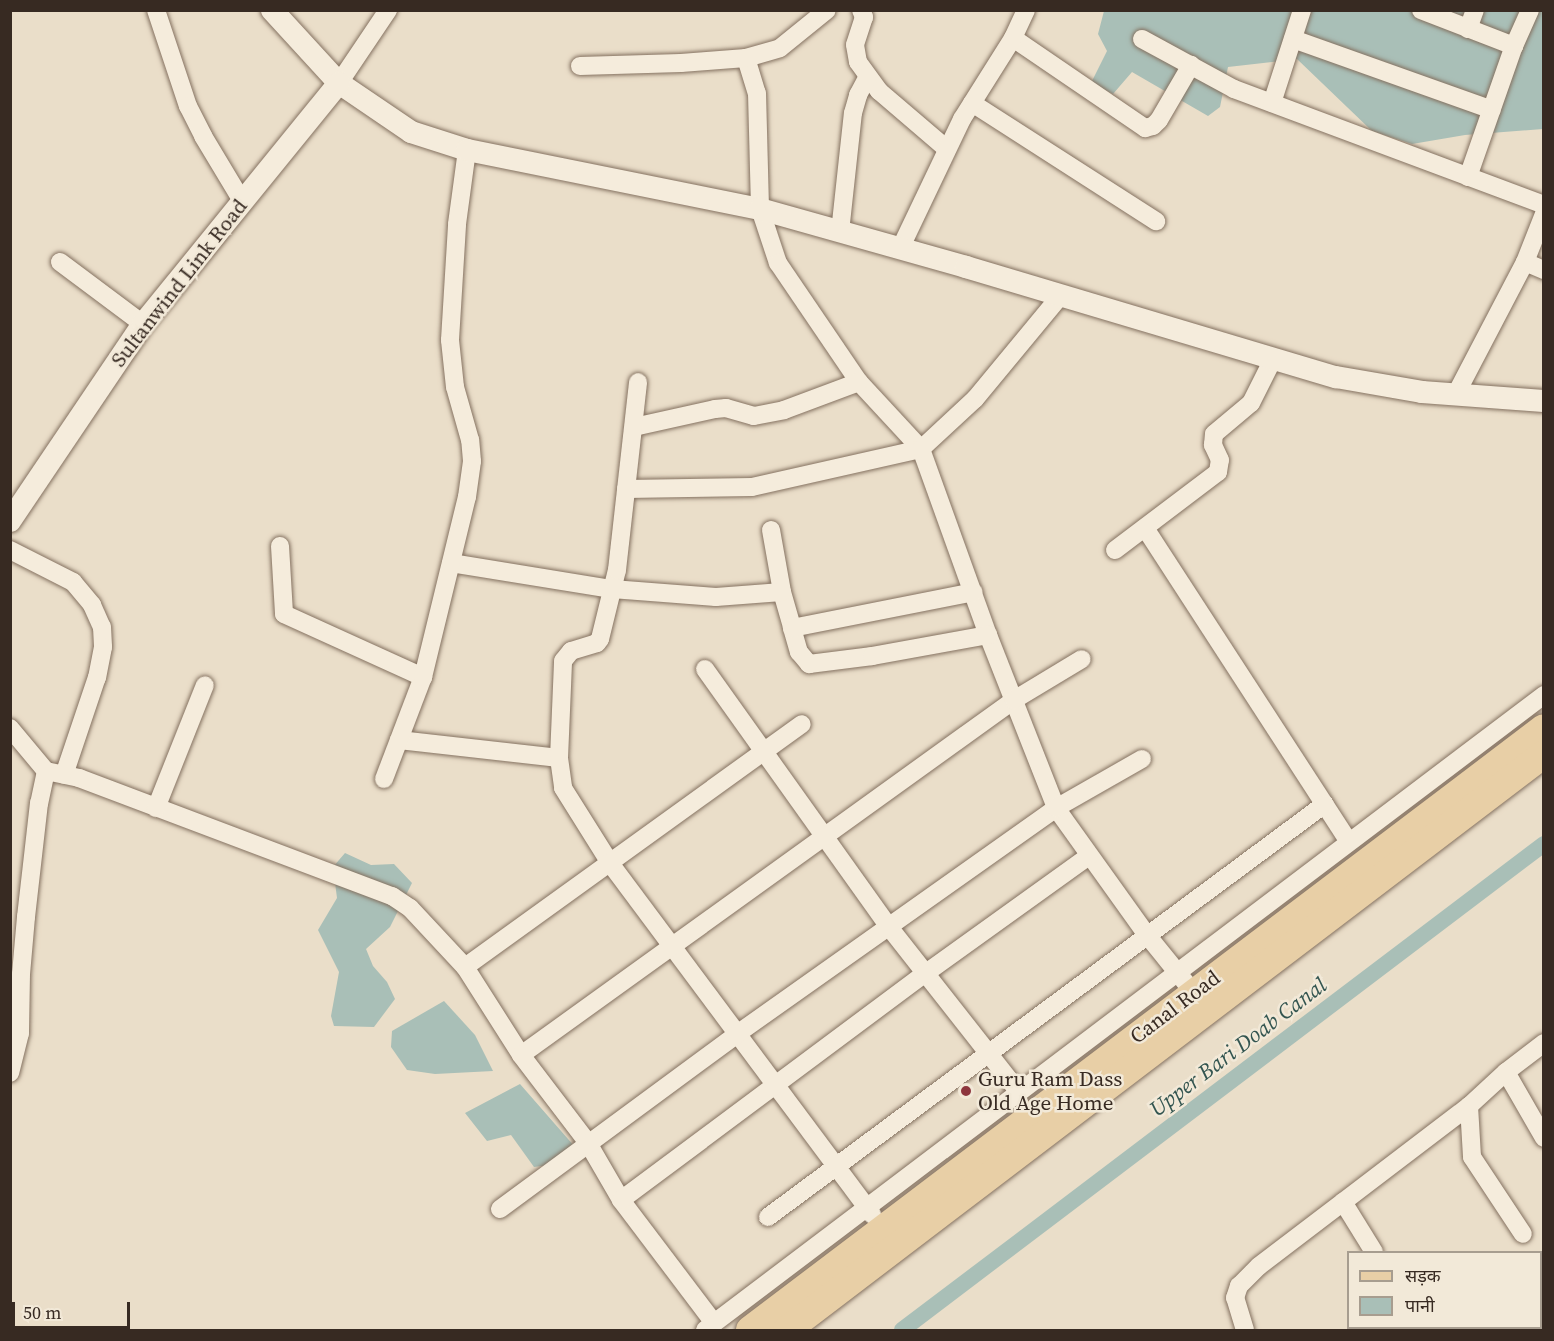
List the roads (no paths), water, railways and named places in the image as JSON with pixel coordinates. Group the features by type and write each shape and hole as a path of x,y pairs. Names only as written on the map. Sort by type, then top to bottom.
{"main road":[{"name":"Canal Road","path":"750,1330 883,1229 1185,983 1544,728"},
{"name":"Canal Road","path":"787,1330 1544,754"}],"street":[{"path":"156,10 188,106 202,136 243,201"},
{"path":"272,10 339,83 411,132 467,150 760,209 1336,377 1456,394 1544,401"},
{"path":"339,83 388,10"},
{"path":"580,66 681,63 746,58 780,48 827,10"},
{"path":"861,10 864,17 855,55 879,91 947,149"},
{"path":"900,249 947,149 1013,38 1026,10"},
{"path":"1272,103 1302,10"},
{"path":"1421,10 1514,46"},
{"path":"1468,29 1474,10"},
{"path":"1468,177 1514,46 1530,10"},
{"path":"1013,38 1145,128 1153,126 1159,120 1191,65"},
{"path":"1142,39 1234,89 1544,206"},
{"path":"1293,39 1492,110"},
{"path":"746,58 756,93 760,209 778,263 859,382 921,449 988,635 1056,808 1147,935 1185,983"},
{"path":"840,232 853,113 858,95 868,76"},
{"name":"Sultanwind Link Road","path":"10,521 143,324 339,83"},
{"path":"972,104 1156,221"},
{"path":"384,779 423,677 467,497 472,461 467,423 452,370 450,340 457,224 467,150"},
{"path":"1456,394 1524,262 1544,214"},
{"path":"60,262 143,324"},
{"path":"1524,262 1544,270"},
{"path":"626,489 752,487 921,449 975,399 1061,295"},
{"path":"1115,550 1218,472 1220,460 1213,445 1214,435 1251,403 1274,358"},
{"path":"638,382 612,590 600,639 597,643 571,651 562,661 559,758 563,788 610,862 883,1229"},
{"path":"634,427 715,409 726,408 754,416 784,410 859,382"},
{"path":"1145,528 1350,842"},
{"path":"771,530 782,592 803,659 816,664 988,635"},
{"path":"280,546 284,614 423,677"},
{"path":"10,550 73,582 92,605 102,627 103,647 98,677 64,775"},
{"path":"451,563 612,590 716,597 782,592"},
{"path":"792,627 973,592"},
{"path":"521,1055 1014,700 1082,659"},
{"path":"705,669 889,927 1019,1092"},
{"path":"156,808 205,685"},
{"path":"10,728 46,771 79,778 392,896 410,908 465,967 521,1055 588,1143 621,1200 710,1327 1019,1092 1185,983 1350,842 1544,695"},
{"path":"465,967 802,724"},
{"path":"399,740 559,758"},
{"path":"500,1209 737,1034 1056,808 1142,759"},
{"path":"10,1073 20,1033 21,974 26,918 39,802 46,771"},
{"path":"768,1217 1325,804"},
{"path":"621,1200 926,973 1089,856"},
{"path":"1245,1330 1235,1298 1239,1286 1259,1266 1469,1106 1506,1072 1544,1043"},
{"path":"1506,1072 1544,1138"},
{"path":"1469,1106 1472,1157 1523,1234"},
{"path":"1343,1202 1373,1251"}],"water":[{"path":"1104,11 1543,11 1543,129 1465,135 1412,144 1372,131 1297,59 1228,67 1220,107 1208,116 1132,72 1113,94 1091,83 1107,51 1098,34"},
{"path":"345,853 371,865 394,864 412,883 390,927 366,949 373,966 387,982 395,999 374,1027 334,1026 331,1016 339,972 318,930 337,898 333,867"},
{"path":"444,1001 475,1035 493,1071 435,1074 407,1070 391,1047 392,1031"},
{"path":"520,1084 575,1147 549,1165 534,1167 511,1135 487,1141 465,1113"}],"waterway":[{"name":"Upper Bari Doab Canal","path":"902,1330 1544,844"}],"place":[{"name":"Guru Ram Dass Old Age Home","path":"966,1091"}]}
